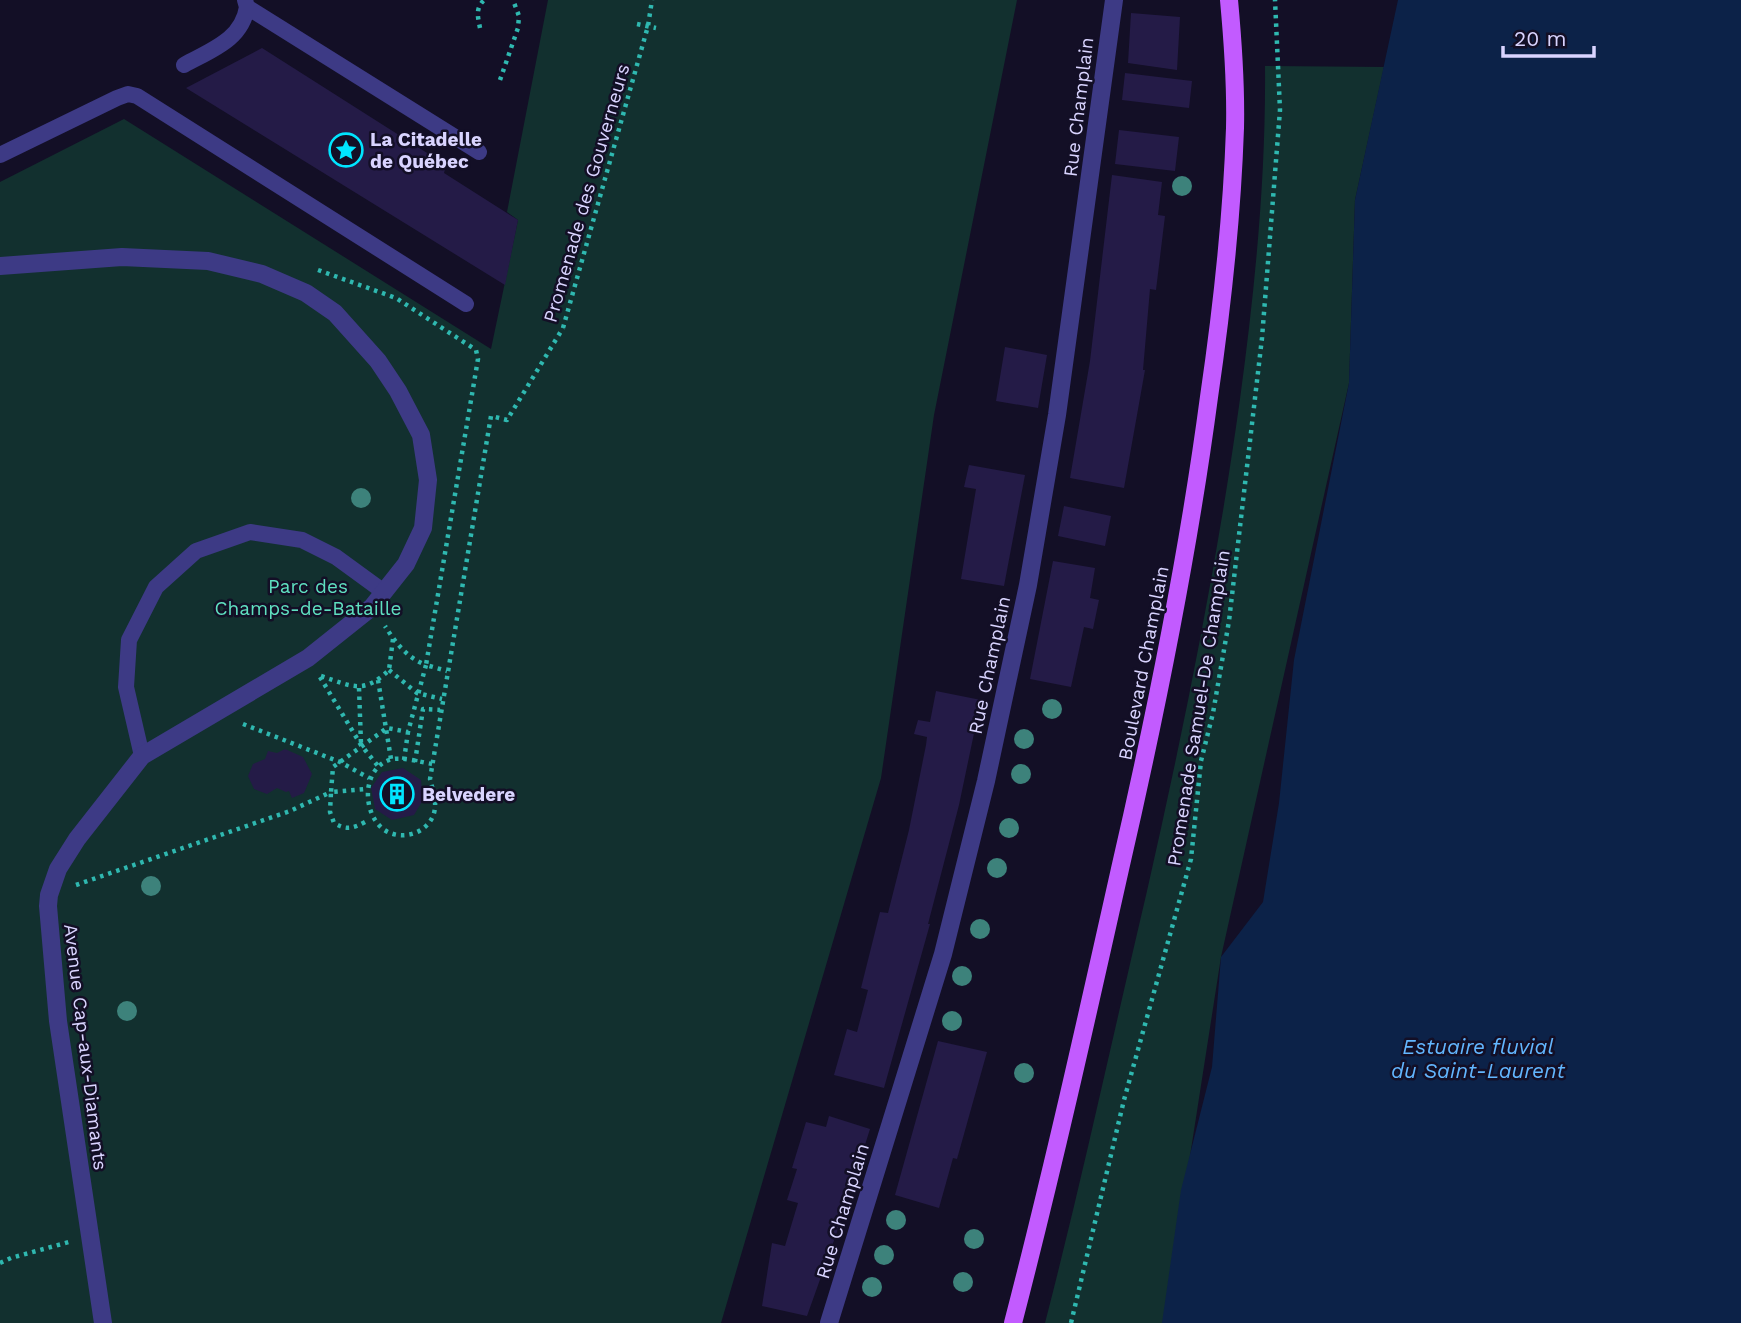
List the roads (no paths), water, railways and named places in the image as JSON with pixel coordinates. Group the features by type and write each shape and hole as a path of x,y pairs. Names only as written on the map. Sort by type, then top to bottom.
{"main road":[{"name":"Boulevard Champlain","path":"1013,1323 1152,733 1188,542 1221,314 1232,188 1234,79 1230,0"}],"street":[{"name":"Rue Champlain","path":"829,1323 940,965 986,781 1028,585 1059,403 1114,0"},
{"name":"Avenue Cap-aux-Diamants","path":"0,267 122,257 208,261 262,274 306,293 334,313 378,360 421,435 428,480 423,528 406,564 372,607 308,658 142,756 77,839 58,869 49,895 50,945 58,1021 103,1323"}],"lane":[{"path":"184,65 239,31 245,22 246,4 480,152"},
{"path":"0,155 117,98 128,94 137,96 466,304"},
{"path":"142,756 126,687 129,639 156,587 196,551 250,532 302,540 336,557 384,592"}],"water":[{"name":"Estuaire fluvial du Saint-Laurent","path":"1398,0 1741,0 1741,1323 1162,1323 1181,1190 1212,1067 1221,957 1263,902 1279,803 1294,660 1349,383 1355,200"}],"place":[{"name":"La Citadelle de Québec","path":"346,150"},
{"name":"Belvedere","path":"397,794"}],"park label":[{"name":"Parc des Champs-de-Bataille","path":"308,597"}]}
